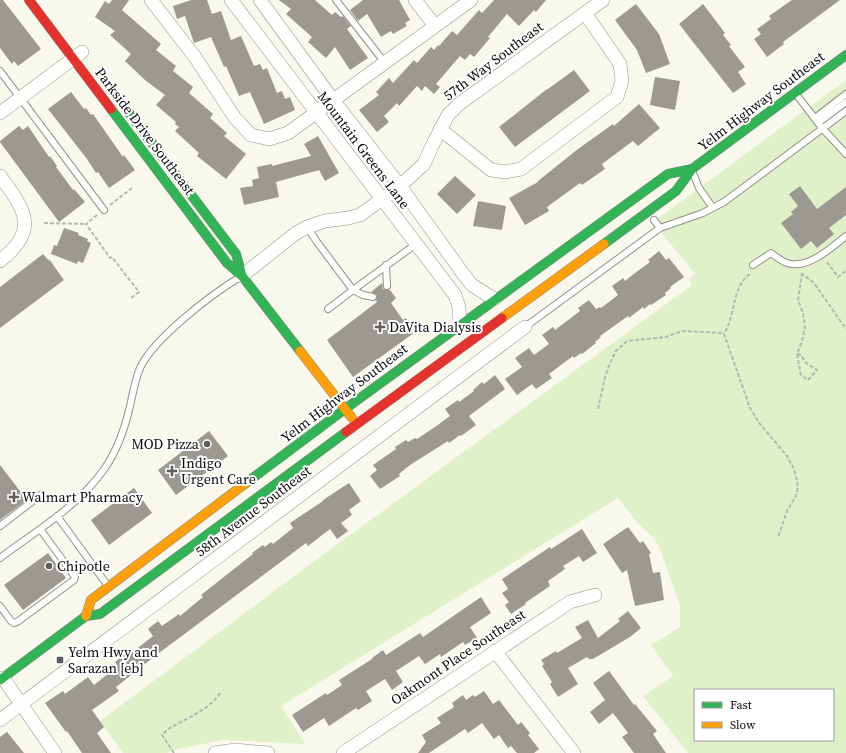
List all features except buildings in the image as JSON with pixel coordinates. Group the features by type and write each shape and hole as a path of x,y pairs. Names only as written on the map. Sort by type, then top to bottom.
{"main road":[{"name":"Parkside Drive Southeast","path":"29,0 80,54 227,263 242,276 356,424"},
{"name":"Yelm Highway Southeast","path":"1,679 86,616 100,614 356,424 446,360 676,190 692,169 846,55"},
{"name":"Parkside Drive Southeast","path":"111,89 236,254 242,276"},
{"name":"Yelm Highway Southeast","path":"86,616 91,600 108,586 460,324 668,174 692,169"}],"street":[{"path":"151,0 195,57 235,118 251,135 269,139 288,133 471,0"},
{"name":"Mountain Greens Lane","path":"231,0 455,295 460,324"},
{"name":"Mountain Greens Lane","path":"260,0 333,100 400,186 464,275 472,285 494,299"},
{"path":"415,0 435,26"},
{"name":"57th Way Southeast","path":"242,276 296,233 307,227 325,221 348,218 360,214 400,186 424,164 448,115 459,104 603,0"},
{"path":"440,129 491,170 505,172 521,169 617,97 622,81 620,64 585,13"},
{"path":"0,113 80,54"},
{"path":"0,176 21,208 25,223 24,234 17,246 0,261"},
{"name":"58th Avenue Southeast","path":"0,720 525,328"},
{"name":"Oakmont Place Southeast","path":"343,753 570,602 596,595"},
{"path":"495,651 574,753"},
{"path":"1,679 22,704 55,753"},
{"path":"215,753 235,750 268,753"}],"lane":[{"path":"336,0 385,63"},
{"path":"0,70 104,210"},
{"path":"795,92 818,123 846,154"},
{"path":"818,123 846,94"},
{"path":"525,328 660,228 703,213 724,202 818,123 846,102"},
{"path":"818,123 846,111"},
{"path":"692,169 698,188 713,208"},
{"path":"654,220 660,228"},
{"path":"307,227 353,290 363,295 373,297"},
{"path":"754,268 770,254 788,264 798,264 809,261 822,254 846,236"},
{"path":"328,309 416,244"},
{"path":"386,266 387,286"},
{"path":"0,558 74,502 105,468 118,444 125,426 140,368 147,357 166,336 194,310 242,276"},
{"path":"0,526 42,494"},
{"path":"57,516 108,586"},
{"path":"0,606 11,622 17,622 74,580 75,577 40,529"}],"path":[{"path":"44,223 86,224 132,188"},
{"path":"86,224 110,258 112,257 139,292 132,298"},
{"path":"822,254 838,277 846,271"},
{"path":"788,264 814,284 846,330"},
{"path":"754,268 745,277 739,288 729,323 724,333 750,408 760,424 787,456 794,469 798,487 796,496 787,511 778,538"},
{"path":"797,354 801,355 806,363 817,370 808,380 801,375 797,354 805,328 803,313 798,300 802,274"},
{"path":"598,409 605,377 610,363 616,351 628,341 666,337 682,330 724,333"},
{"path":"174,753 162,735 168,729 209,706 222,692"}],"green space":[{"path":"846,80 846,753 688,753 643,696 673,676 651,645 680,627 680,606 662,554 655,539 636,521 618,498 281,706 305,744 223,740 174,750 167,753 123,753 100,721 294,576 692,285 689,279 695,274 653,222"}],"traffic: fast":[{"path":"604,244 676,191 692,169 846,55"},
{"path":"117,97 236,254 242,276"},
{"path":"111,109 227,263 242,276 300,351"},
{"path":"246,483 345,409 668,174 692,169"},
{"path":"0,680 86,616 100,614 346,432"}],"traffic: slow":[{"path":"502,318 604,244"},
{"path":"300,351 352,418"},
{"path":"86,616 91,600 246,483"}],"traffic: jam":[{"path":"29,0 111,109"},
{"path":"346,432 502,318"}],"place":[{"name":"DaVita Dialysis","path":"380,327"},
{"name":"MOD Pizza","path":"207,444"},
{"name":"Indigo Urgent Care","path":"172,471"},
{"name":"Walmart Pharmacy","path":"14,497"},
{"name":"Chipotle","path":"49,566"},
{"name":"Yelm Hwy and Sarazan [eb]","path":"60,660"}]}
